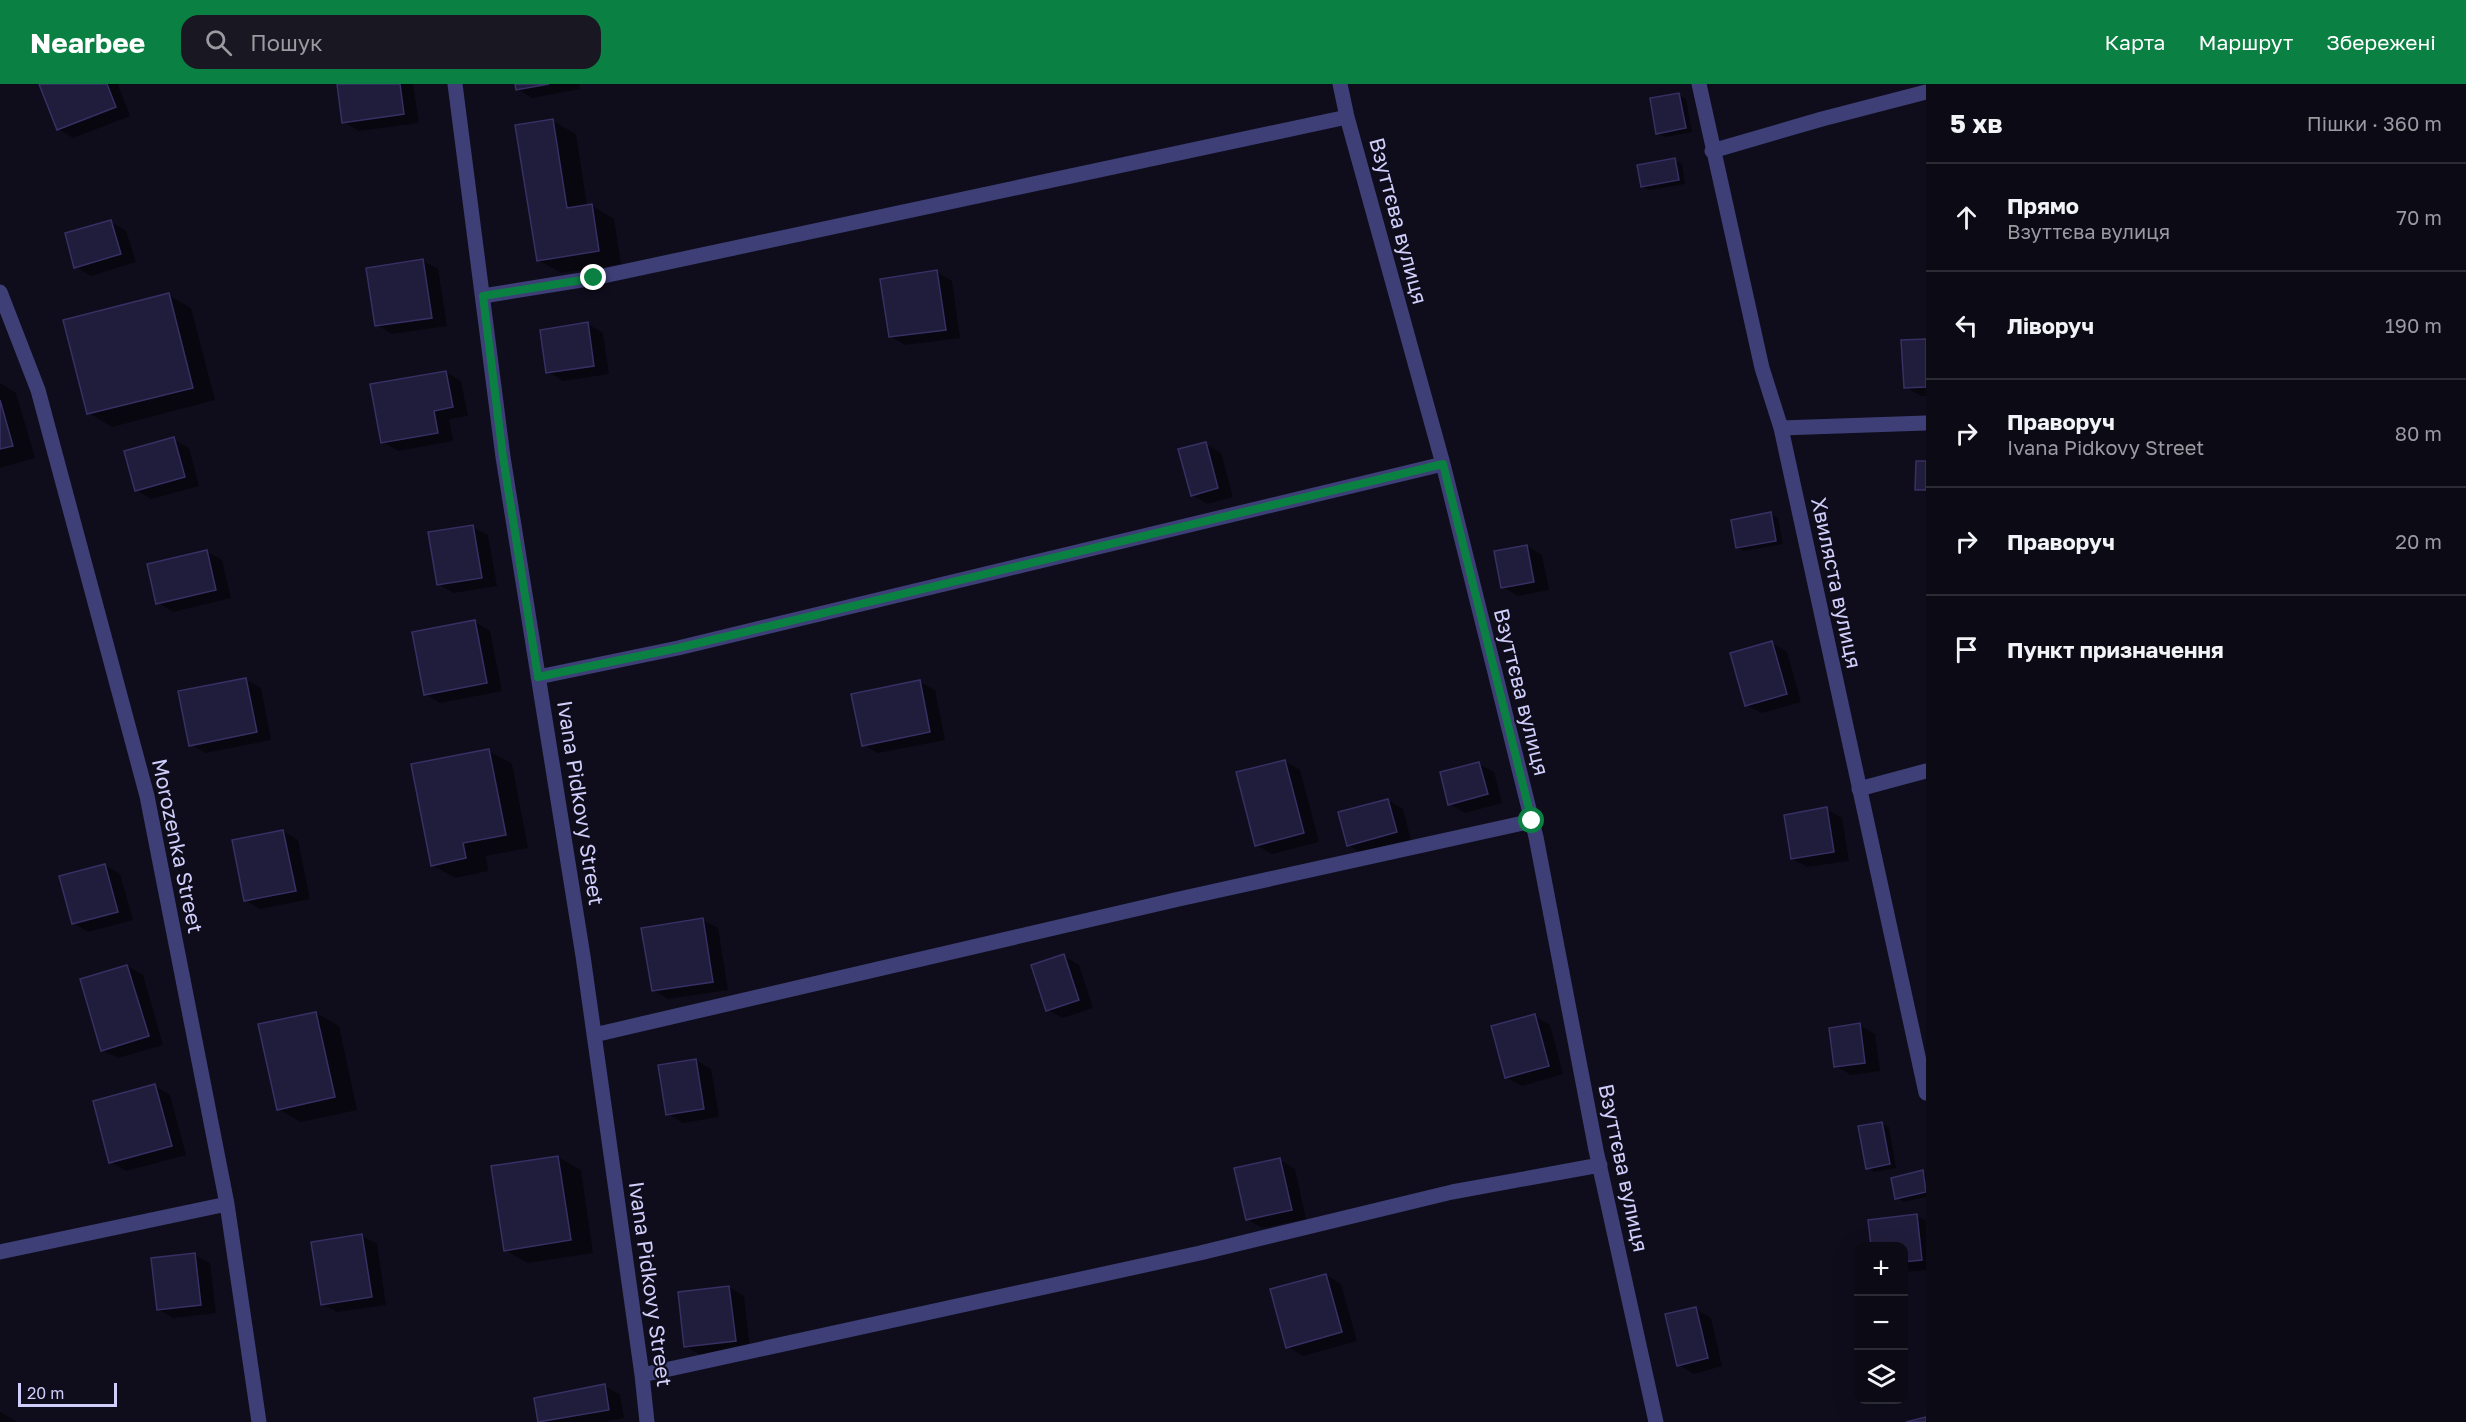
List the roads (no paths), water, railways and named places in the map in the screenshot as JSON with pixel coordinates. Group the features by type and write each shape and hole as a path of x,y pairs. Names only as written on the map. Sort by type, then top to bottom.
{"street":[{"name":"Ivana Pidkovy Street","path":"455,84 503,457 594,1035 647,1422"},
{"name":"Взуттєва вулиця","path":"1340,84 1347,117 1443,464 1532,821 1600,1165 1656,1422"},
{"name":"Хвиляста вулиця","path":"1699,84 1712,151 1762,368 1781,428 1859,789 1919,1032 1926,1093"},
{"path":"1712,151 1912,90 1926,92"},
{"path":"483,296 594,278 1347,117"},
{"name":"Morozenka Street","path":"0,292 38,390 147,796 227,1204 260,1422"},
{"path":"1781,428 1926,423"},
{"path":"538,677 678,648 1443,464"},
{"path":"1859,789 1926,771"},
{"path":"594,1035 1144,907 1532,821"},
{"path":"642,1375 1200,1252 1452,1192 1600,1165"},
{"path":"0,1252 227,1204"}]}
